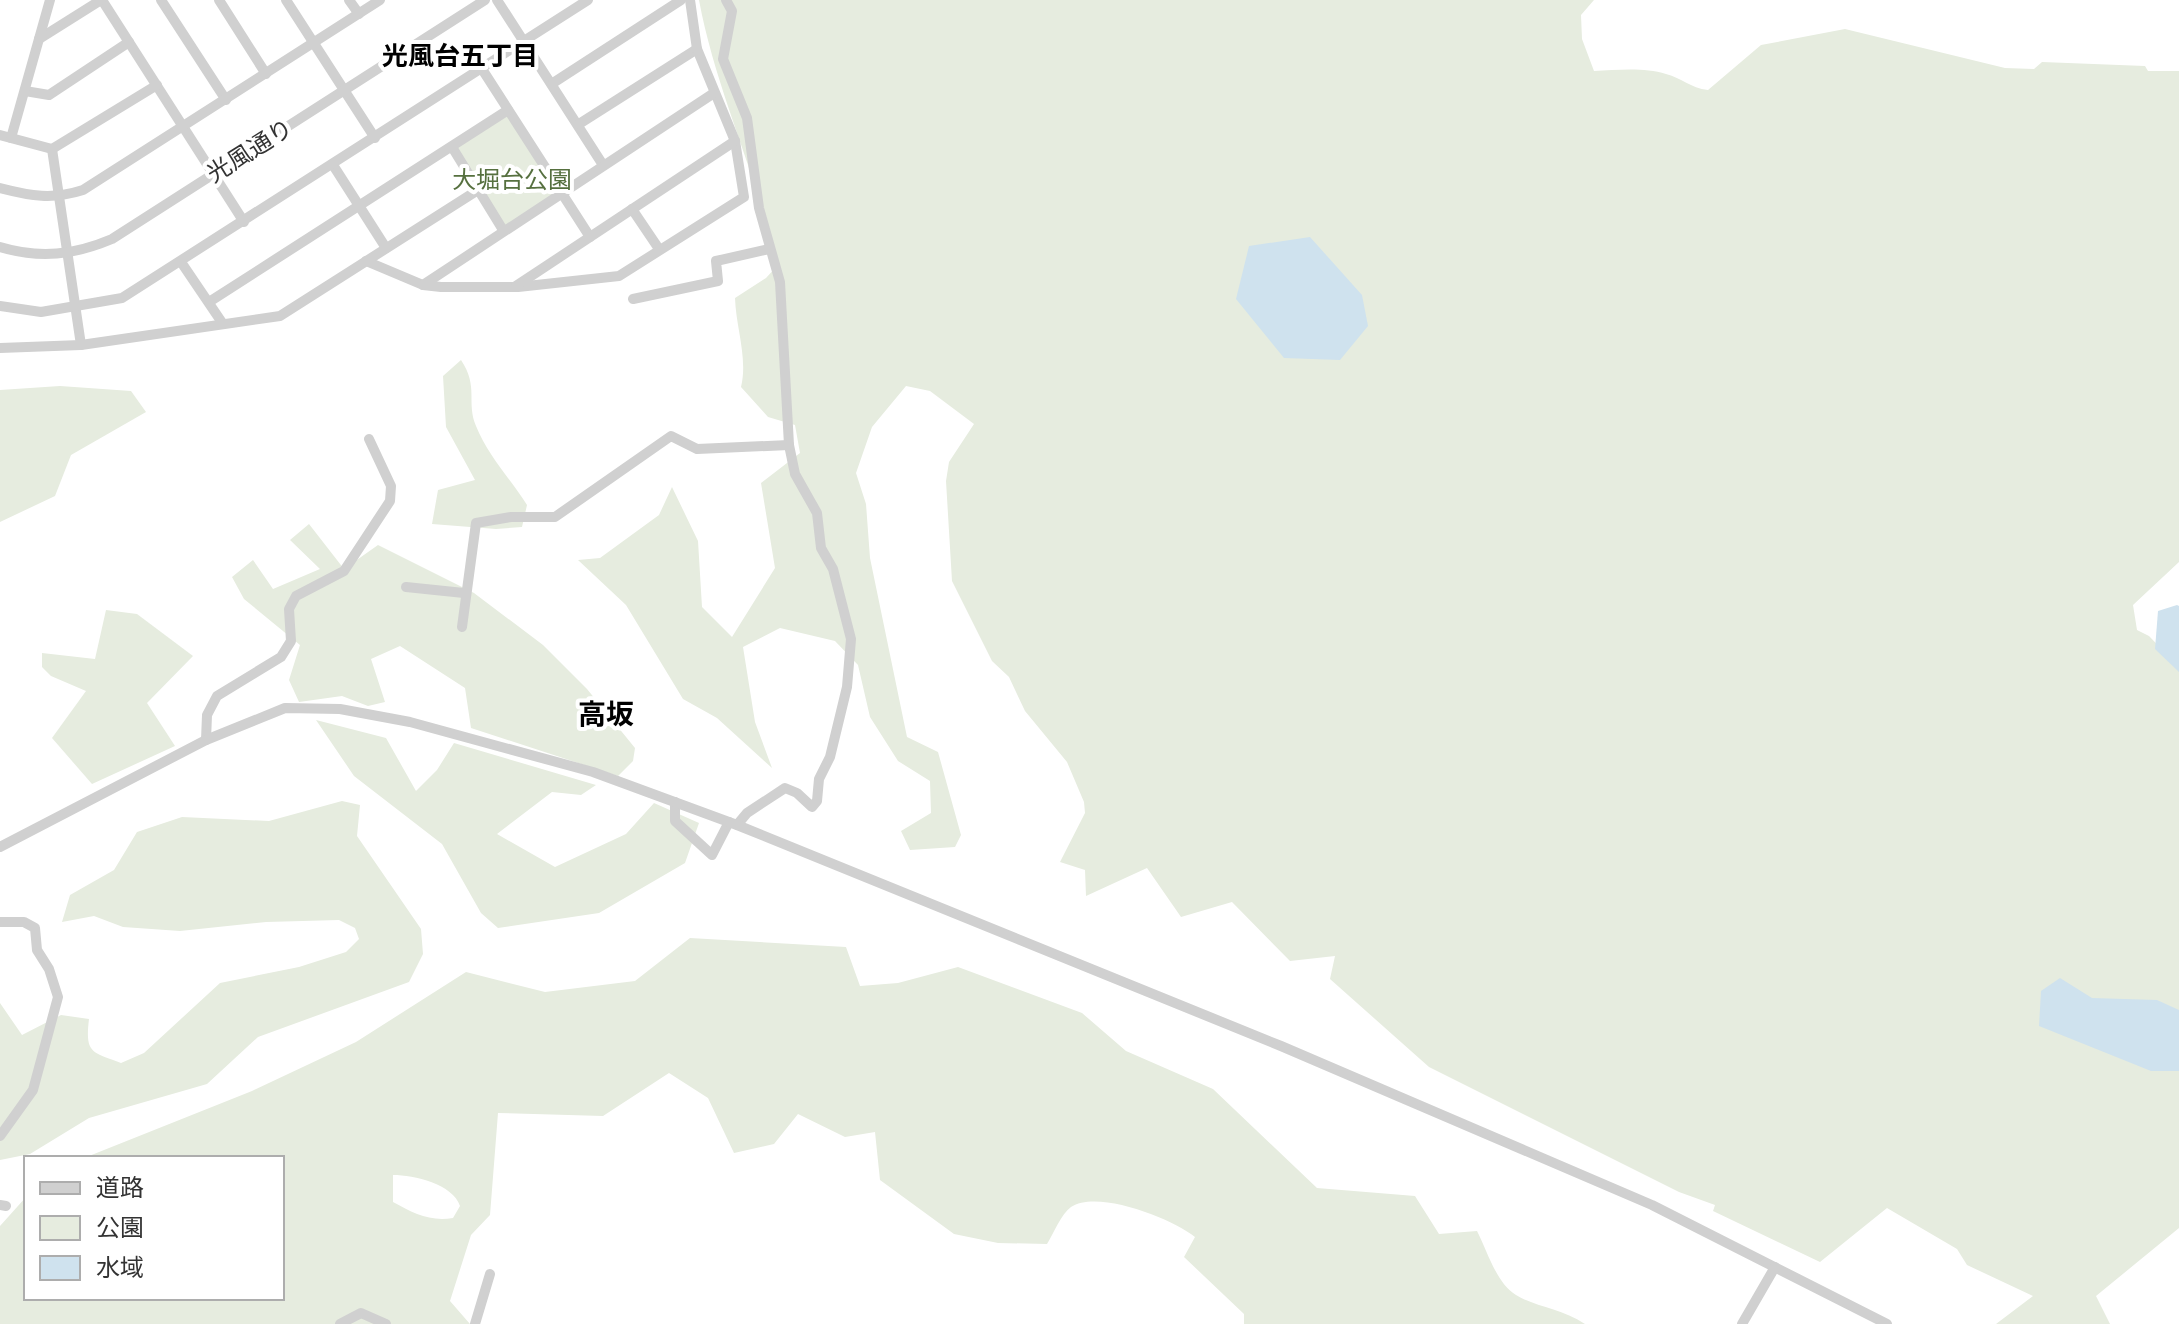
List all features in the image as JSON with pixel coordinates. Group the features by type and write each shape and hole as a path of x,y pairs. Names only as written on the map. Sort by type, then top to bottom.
{"street":[{"path":"50,0 25,91 6,137 52,149 157,85"},
{"path":"39,39 101,0 244,222"},
{"path":"161,0 226,100"},
{"path":"219,0 266,74"},
{"path":"286,0 375,138"},
{"path":"349,0 359,14"},
{"path":"0,188 34,197 60,197 83,190 380,0"},
{"name":"光風通り","path":"0,247 47,256 68,254 112,239 485,0"},
{"path":"497,0 603,165"},
{"path":"0,306 41,312 122,298 588,0"},
{"path":"553,83 681,0"},
{"path":"366,261 423,285 514,287 619,276 744,197 735,141 697,49 690,0"},
{"path":"675,802 675,821 712,855 733,823 785,788 797,793 812,807 817,801 819,779 830,757 847,687 851,639 833,569 821,548 817,513 795,474 789,445 780,282 759,208 747,118 723,59 732,11 726,0"},
{"path":"25,91 49,95 129,42"},
{"path":"579,124 697,49"},
{"path":"482,69 590,237"},
{"path":"423,285 714,93"},
{"path":"209,302 508,110"},
{"path":"514,287 735,141"},
{"path":"452,147 503,230"},
{"path":"52,149 81,345"},
{"path":"333,165 386,248"},
{"path":"0,348 81,345 280,316 478,190"},
{"path":"632,209 659,249"},
{"path":"633,299 718,281 716,261 769,249"},
{"path":"181,262 223,324"},
{"path":"462,627 464,593 476,523 511,517 555,517 671,436 697,449 789,445"},
{"path":"206,740 207,715 217,696 281,657 291,641 289,609 296,596 344,571 390,501 391,486 369,439"},
{"path":"406,587 464,593"},
{"path":"0,847 206,740 285,708 340,709 410,722 593,772 733,823 1471,1125 1652,1205 1887,1324"},
{"path":"0,922 24,922 35,928 37,950 49,969 58,997 33,1090 0,1136"},
{"path":"1742,1324 1775,1267"},
{"path":"475,1324 490,1274"},
{"path":"340,1324 361,1313 386,1324"}],"green space":[{"path":"699,0 1594,0 1581,15 1582,39 1594,71 1649,70 1708,90 1761,45 1845,29 2005,68 2034,69 2042,62 2145,66 2148,71 2179,71 2179,562 2133,605 2137,630 2149,636 2179,667 2179,1228 2096,1296 2110,1324 1996,1324 2033,1296 1967,1265 1957,1249 1887,1208 1820,1262 1713,1211 1715,1205 1679,1192 1429,1067 1330,979 1335,956 1290,961 1232,902 1181,917 1147,868 1086,896 1085,870 1060,862 1085,813 1084,802 1067,762 1025,711 1009,677 992,661 952,581 946,481 949,462 974,424 930,391 906,386 872,427 856,473 866,504 870,558 907,737 938,752 961,835 955,847 910,850 901,831 931,813 930,781 898,761 870,717 858,665 835,641 780,628 743,647 755,722 772,768 717,718 683,699 626,605 578,560 600,558 659,515 672,487 698,541 702,607 732,637 775,568 761,483 800,453 795,425 768,417 741,387 742,354 735,298 766,278 777,266 706,34"},
{"name":"大堀台公園","path":"508,110 561,193 503,230 452,147"},
{"path":"461,360 470,378 473,417 481,437 527,505 522,527 496,529 432,524 438,490 475,480 446,427 443,376"},
{"path":"60,386 131,391 146,412 71,455 55,496 0,522 0,390"},
{"path":"309,524 344,569 378,545 474,593 543,645 587,689 635,748 633,761 618,776 471,728 465,688 400,646 371,659 385,702 368,706 342,696 299,702 289,680 300,645 244,599 232,577 253,560 273,589 320,569 290,540"},
{"path":"106,610 137,614 193,656 147,703 175,746 92,784 52,738 86,691 51,676 42,667 42,653 95,659"},
{"path":"316,720 386,738 416,791 437,770 454,743 596,785 581,795 552,792 497,834 555,867 626,834 654,803 699,823 685,863 599,913 498,928 481,913 442,844 354,776"},
{"path":"342,801 360,805 357,836 421,929 423,954 409,982 258,1037 207,1084 89,1118 30,1154 0,1160 0,1003 22,1035 61,1015 89,1019 88,1039 92,1050 121,1063 144,1053 220,983 299,967 346,952 359,939 355,928 339,920 266,922 180,931 123,927 94,916 62,922 70,895 114,870 137,832 182,817 269,821"},
{"path":"690,938 846,947 860,986 898,983 958,967 1082,1013 1126,1051 1213,1089 1317,1188 1415,1196 1439,1234 1477,1231 1509,1290 1523,1299 1567,1314 1585,1324 1244,1324 1244,1314 1184,1257 1195,1237 1170,1222 1135,1208 1083,1202 1067,1210 1047,1244 998,1243 954,1234 880,1180 875,1132 845,1137 798,1114 774,1144 734,1153 708,1098 669,1073 603,1116 498,1113 490,1215 471,1235 450,1301 470,1324 0,1324 0,1226 24,1199 24,1300 284,1300 284,1156 89,1156 252,1091 356,1042 466,972 545,992 635,981","holes":["393,1175 422,1179 456,1198 460,1206 453,1218 429,1218 393,1202"]}],"water":[{"path":"1310,237 1362,295 1368,326 1340,360 1284,358 1236,299 1249,246"},
{"path":"2177,605 2179,672 2155,649 2158,611"},
{"path":"2060,978 2092,998 2157,1000 2179,1010 2179,1071 2151,1071 2039,1026 2041,991"}],"district":[{"name":"光風台五丁目","path":"460,56"},
{"name":"高坂","path":"606,714"}]}
